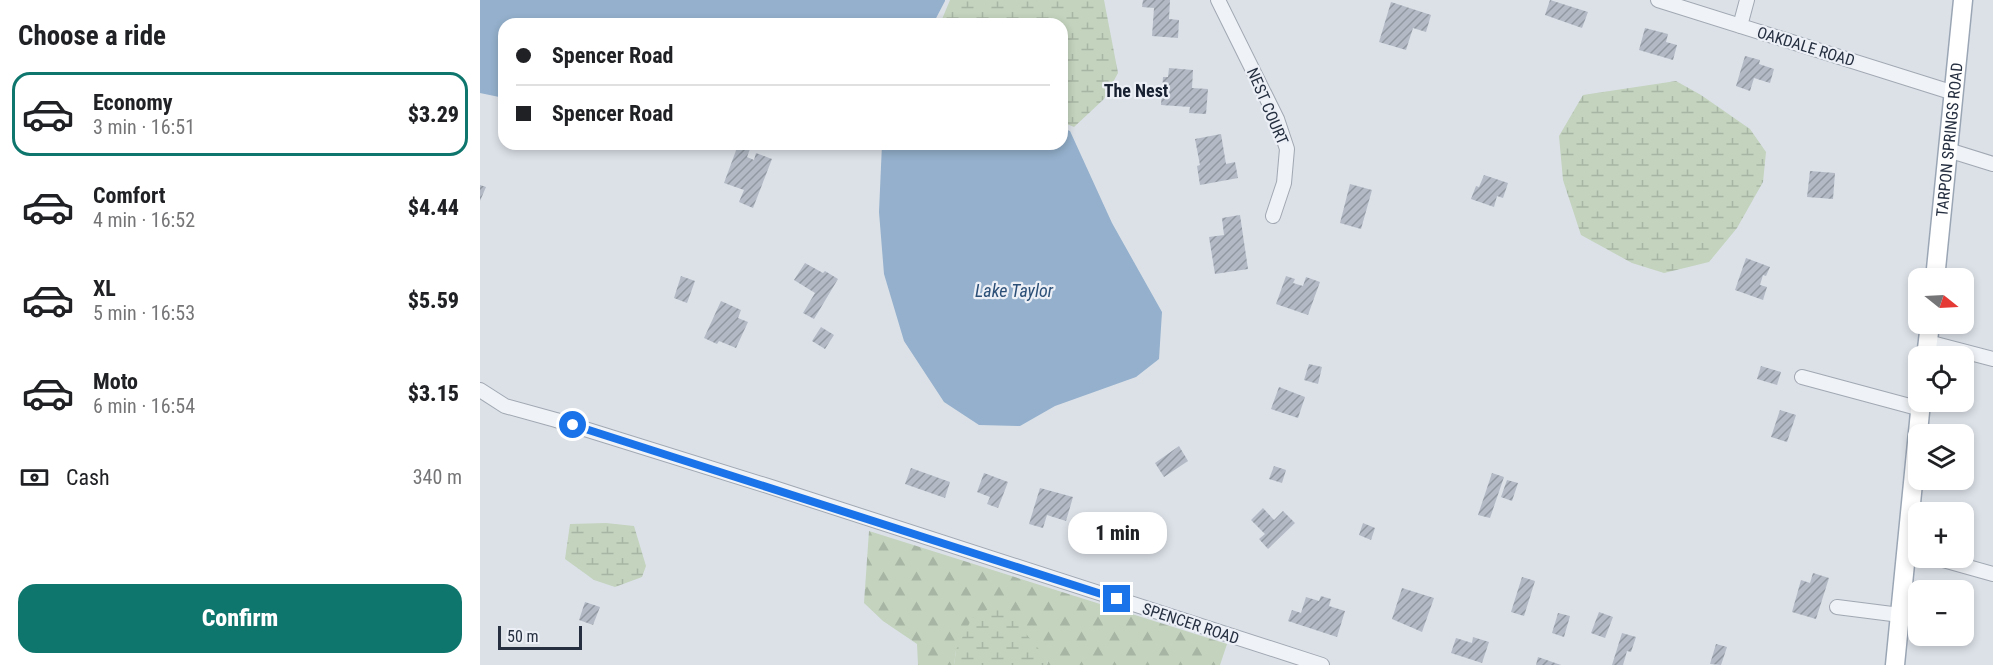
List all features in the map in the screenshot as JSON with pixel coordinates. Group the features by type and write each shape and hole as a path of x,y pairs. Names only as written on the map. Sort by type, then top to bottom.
{"main road":[{"name":"TARPON SPRINGS ROAD","path":"1936,268 1963,0"},
{"path":"1916,502 1921,412"},
{"path":"1895,665 1900,615 1910,568"}],"street":[{"name":"NEST COURT","path":"1218,0 1277,119 1287,149 1284,183 1273,216"},
{"name":"OAKDALE ROAD","path":"1658,0 1954,93"},
{"path":"1740,26 1747,0"},
{"path":"1948,150 1993,164"},
{"path":"1974,356 1993,359"},
{"path":"1803,377 1908,403"},
{"name":"SPENCER ROAD","path":"480,390 505,406 771,487 1322,665"},
{"path":"1972,568 1993,574"},
{"path":"1838,607 1900,615"}],"green space":[{"path":"950,0 1104,0 1118,73 1104,99 1074,127 1068,124 1068,18 942,18"},
{"path":"1676,81 1701,95 1750,129 1766,152 1763,182 1737,228 1709,262 1664,273 1632,263 1581,235 1563,180 1559,136 1583,95"},
{"path":"606,523 634,526 646,566 642,577 615,587 594,580 565,559 570,524"},
{"path":"869,531 1227,644 1220,665 1047,665 1048,660 956,650 954,665 918,665 917,644 883,621 864,603"},
{"path":"1000,603 1048,660 1047,665 954,665 956,650 972,618"}],"water":[{"path":"480,0 945,0 936,18 498,18 498,97 480,93"},
{"name":"Lake Taylor","path":"1068,130 1070,131 1112,223 1162,312 1159,359 1136,377 1055,406 1020,426 979,425 944,402 904,341 884,274 879,212 882,150 1068,150"}],"building":[{"path":"1143,0 1170,0 1169,19 1179,20 1178,38 1152,36 1154,8 1142,7"},
{"path":"1550,0 1588,12 1582,28 1545,15"},
{"path":"1391,2 1431,15 1426,32 1413,28 1406,50 1379,42"},
{"path":"1645,28 1668,34 1666,42 1677,45 1673,60 1639,50"},
{"path":"1745,56 1760,60 1759,64 1774,69 1770,83 1754,78 1750,91 1736,86"},
{"path":"1169,68 1193,70 1192,88 1208,89 1206,114 1189,113 1190,107 1161,105 1163,77 1168,77"},
{"path":"1221,134 1226,164 1235,162 1238,178 1200,185 1197,166 1200,165 1195,139"},
{"path":"736,150 750,150 747,157 754,160 756,153 772,159 753,208 739,202 744,190 724,183"},
{"path":"1810,171 1835,173 1833,199 1807,197"},
{"path":"1484,175 1508,183 1503,198 1497,196 1494,207 1471,199"},
{"path":"1350,184 1372,190 1361,229 1340,223"},
{"path":"480,185 486,187 480,201"},
{"path":"1240,215 1248,269 1215,274 1209,237 1224,235 1222,218"},
{"path":"1746,258 1770,267 1766,276 1763,275 1760,285 1767,287 1763,300 1735,290"},
{"path":"805,263 838,279 814,319 803,313 815,293 794,280"},
{"path":"681,276 695,281 687,303 674,298"},
{"path":"1286,276 1295,279 1293,283 1303,286 1306,277 1320,282 1308,315 1276,304"},
{"path":"721,301 741,310 738,318 748,322 736,348 719,341 717,344 704,338"},
{"path":"821,327 834,335 825,349 812,341"},
{"path":"1309,364 1322,367 1318,384 1304,380"},
{"path":"1761,366 1781,372 1777,385 1757,379"},
{"path":"1279,387 1305,397 1298,418 1271,409"},
{"path":"1780,410 1796,415 1787,442 1771,437"},
{"path":"1179,446 1188,461 1164,477 1155,463"},
{"path":"1274,466 1286,470 1282,483 1269,479"},
{"path":"911,468 950,482 945,498 905,484"},
{"path":"984,473 1008,482 998,508 987,504 990,497 977,492"},
{"path":"1492,473 1504,477 1490,518 1478,515"},
{"path":"1507,480 1518,483 1512,501 1501,497"},
{"path":"1040,488 1073,497 1066,521 1047,515 1043,528 1029,524"},
{"path":"1263,508 1274,520 1283,511 1295,523 1268,549 1259,539 1265,534 1251,520"},
{"path":"1363,523 1375,528 1371,540 1359,535"},
{"path":"1813,573 1829,578 1816,619 1792,612 1801,580 1810,583"},
{"path":"1522,577 1535,581 1524,616 1511,612"},
{"path":"1402,588 1434,598 1422,632 1392,619"},
{"path":"1321,596 1331,599 1329,606 1345,611 1337,637 1288,621 1292,610 1301,613 1306,597 1319,601"},
{"path":"585,602 600,607 593,625 579,620"},
{"path":"1599,612 1613,617 1605,638 1591,633"},
{"path":"1558,613 1570,616 1564,637 1552,633"},
{"path":"1622,633 1636,637 1631,652 1627,651 1623,665 1612,665"},
{"path":"1473,637 1489,642 1482,663 1451,653 1456,638 1472,643"},
{"path":"1716,644 1727,647 1721,665 1710,664"},
{"path":"1538,657 1561,665 1536,665"}],"district":[{"name":"The Nest","path":"1136,91"}],"route":[{"path":"573,425 1117,599"}]}
